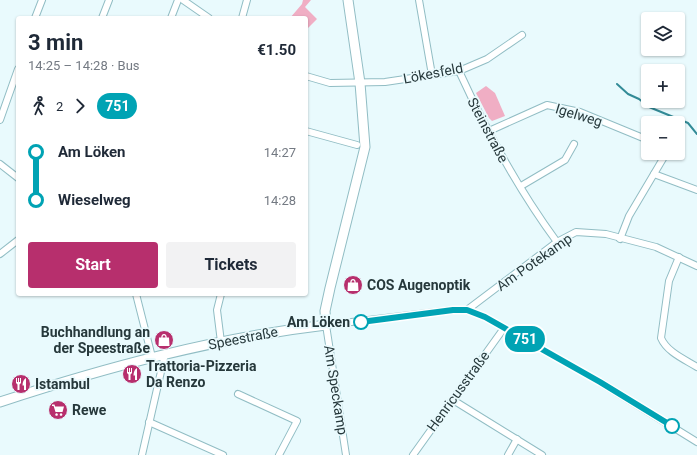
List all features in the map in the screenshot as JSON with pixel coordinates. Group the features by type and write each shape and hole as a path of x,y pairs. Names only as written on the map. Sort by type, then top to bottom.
{"street":[{"path":"37,16 42,0"},
{"path":"103,16 109,0"},
{"path":"172,16 178,0"},
{"path":"183,0 206,16"},
{"path":"243,16 247,0"},
{"path":"326,325 325,311 330,288 365,147 360,83 348,0"},
{"path":"419,0 432,75"},
{"name":"Lökesfeld","path":"308,77 330,83 360,83 385,82 459,71 487,59 522,35"},
{"name":"Steinstraße","path":"459,71 508,167 557,242"},
{"path":"0,120 16,75"},
{"name":"Igelweg","path":"489,131 514,118 547,105 580,112 641,137"},
{"path":"308,132 357,146"},
{"path":"521,186 565,160 574,144"},
{"path":"620,239 629,216 662,160"},
{"path":"0,164 16,176"},
{"path":"654,174 697,190"},
{"name":"Am Potekamp","path":"467,310 557,242 576,232 606,234 620,239 656,247 697,266"},
{"path":"0,254 16,242"},
{"path":"679,257 669,281 661,338 664,345 670,351 697,367"},
{"path":"137,296 152,357"},
{"path":"221,296 218,310 221,342"},
{"name":"Speestraße","path":"0,402 152,357 268,332 453,310 467,310 485,317 600,382 697,442"},
{"name":"Am Speckamp","path":"326,325 346,455"},
{"name":"Henricusstraße","path":"413,455 504,328"},
{"path":"142,455 165,354"},
{"path":"238,394 297,421 279,455"},
{"path":"453,400 542,455"},
{"path":"149,422 223,455"},
{"path":"508,455 517,439"}],"shaded area":[{"path":"303,0 311,0 305,7 317,19 308,28 308,16 292,16 302,4"},
{"path":"486,86 495,93 505,116 492,121 476,93"}],"waterway":[{"path":"617,84 628,94 639,99 649,107 688,123 697,134"}],"bus line":[{"name":"751","path":"361,322 453,310 467,310 485,317 600,382 672,426"}],"place":[{"name":"COS Augenoptik","path":"353,285"},
{"name":"Am Löken","path":"361,322"},
{"name":"Buchhandlung an der Speestraße","path":"164,340"},
{"name":"Trattoria-Pizzeria Da Renzo","path":"132,374"},
{"name":"Istambul","path":"21,384"},
{"name":"Rewe","path":"58,410"}]}
